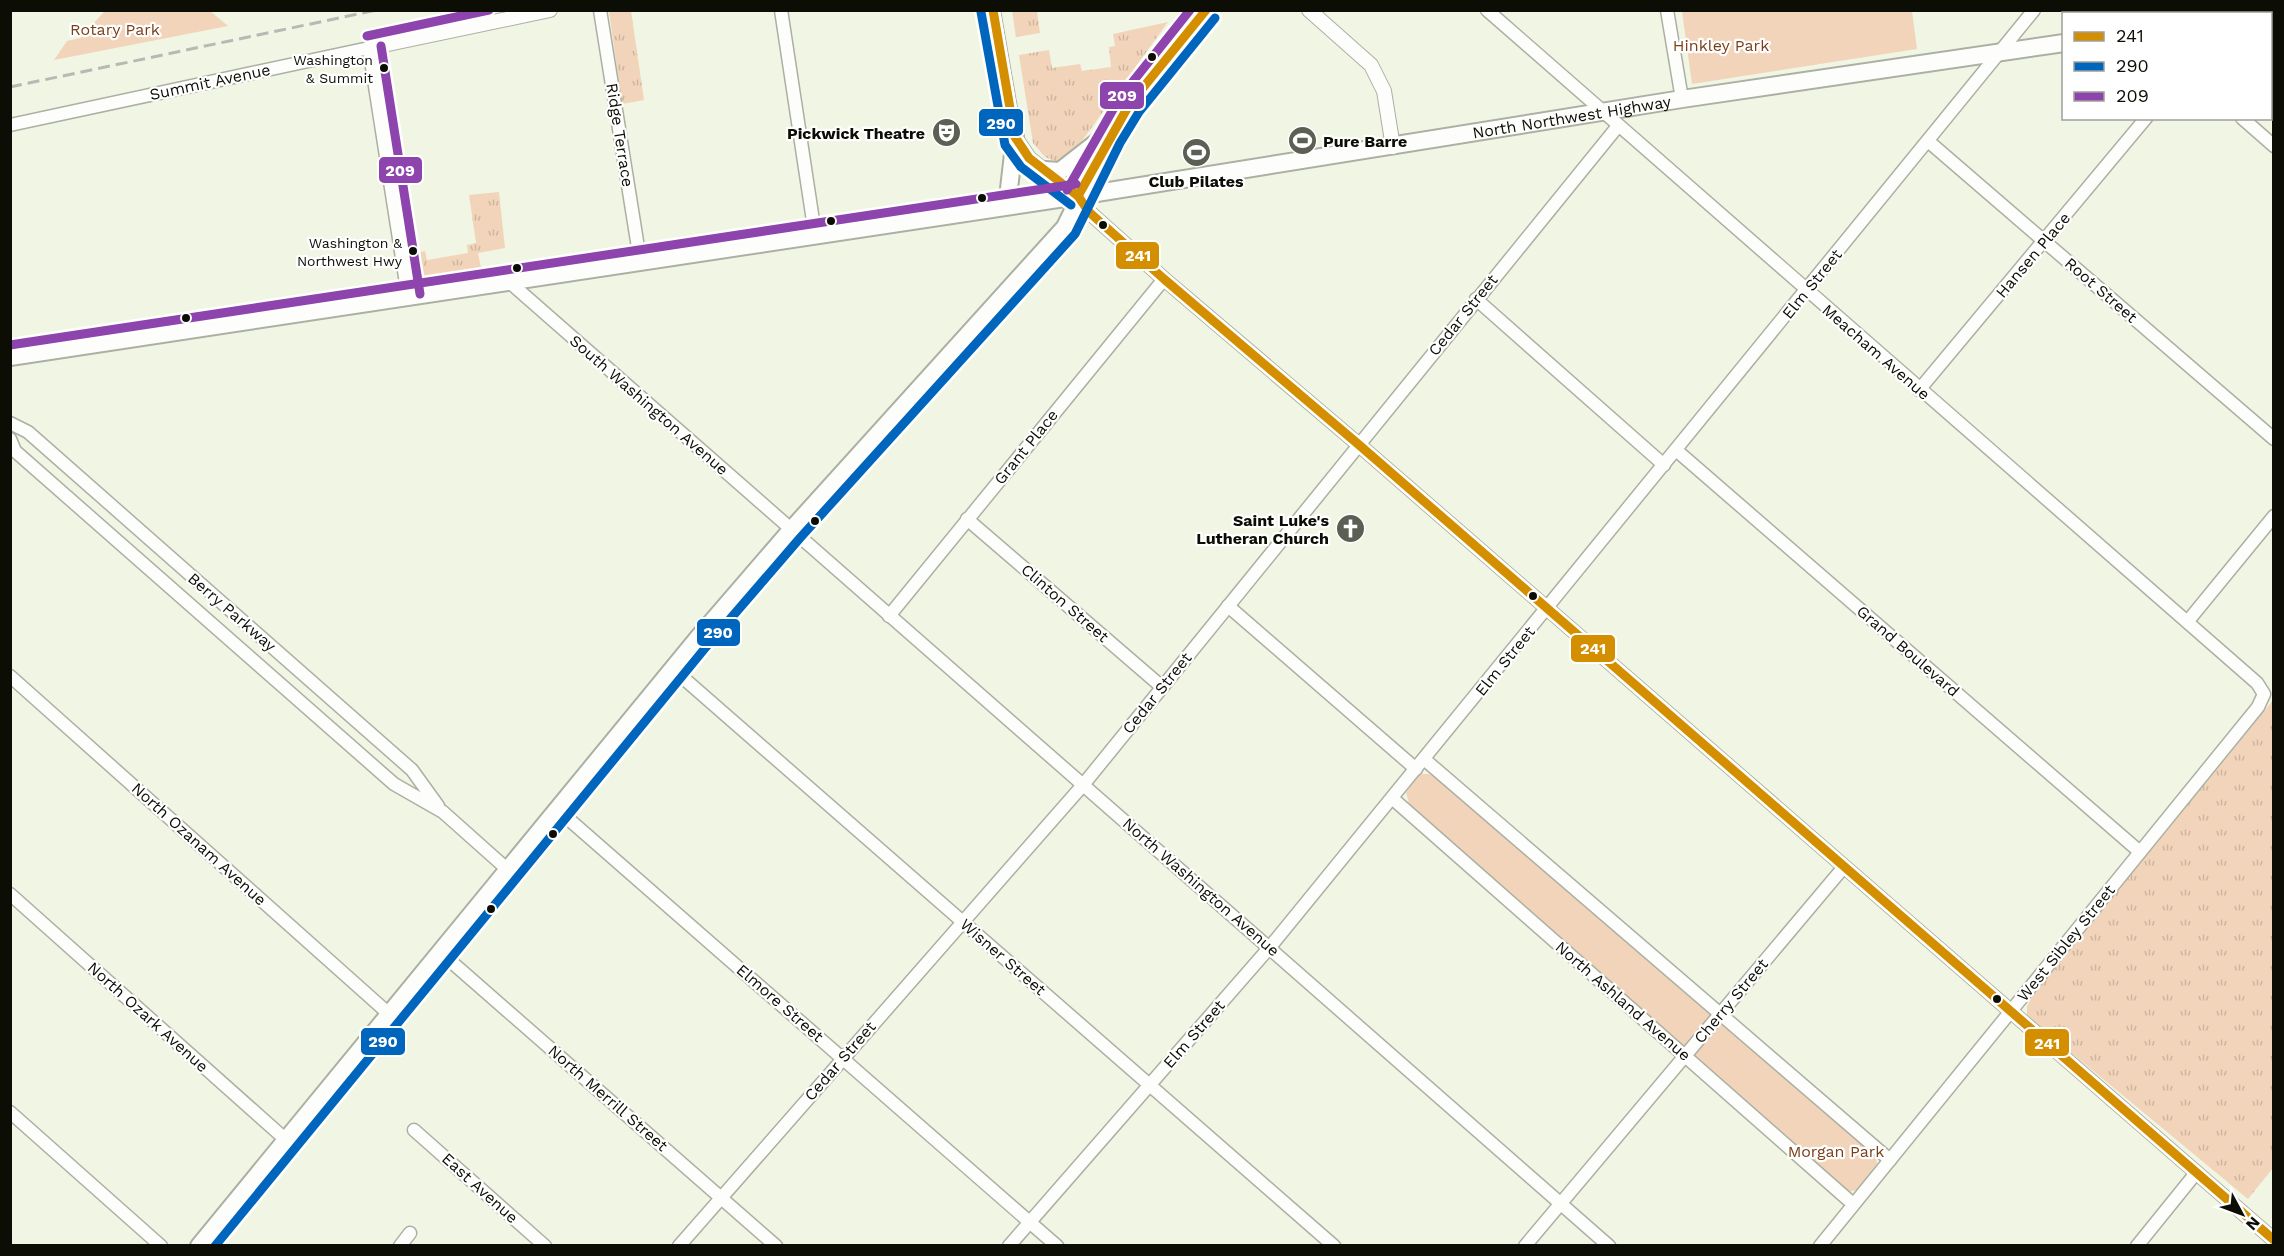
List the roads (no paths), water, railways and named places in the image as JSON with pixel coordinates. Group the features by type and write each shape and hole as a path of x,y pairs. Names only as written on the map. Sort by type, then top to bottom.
{"main road":[{"path":"199,1245 388,1012 791,530 1065,226 1078,196 1114,128 1129,105 1206,10"},
{"name":"North Northwest Highway","path":"10,357 507,280 1078,196 1682,99 2062,43"},
{"path":"1045,170 1060,171 1071,165 1114,128"},
{"path":"1007,206 1015,137"}],"street":[{"name":"Summit Avenue","path":"10,125 550,10"},
{"name":"Ridge Terrace","path":"600,10 640,260"},
{"path":"782,10 814,234"},
{"path":"993,10 1015,137 1022,150 1078,196 1089,212 1164,279 1359,444 1843,868 2274,1240"},
{"path":"1309,10 1371,65 1384,91 1393,147"},
{"name":"Meacham Avenue","path":"1487,10 1919,390 2188,621 2257,682 2264,694"},
{"path":"1667,10 1682,99"},
{"name":"Elm Street","path":"1009,1245 1270,947 2034,10"},
{"path":"369,48 408,296"},
{"name":"Hansen Place","path":"1919,390 2144,120"},
{"path":"2244,120 2274,146"},
{"name":"Cedar Street","path":"679,1245 1083,785 1618,126"},
{"name":"Root Street","path":"1928,141 2274,439"},
{"name":"Grant Place","path":"889,616 1164,279"},
{"name":"South Washington Avenue","path":"507,280 791,530"},
{"path":"1476,300 1664,465"},
{"name":"Berry Parkway","path":"10,423 28,432 412,770 443,812 507,869"},
{"name":"Berry Parkway","path":"10,439 15,451 394,784 443,812"},
{"name":"Grand Boulevard","path":"1676,450 2140,852"},
{"path":"2188,621 2274,516"},
{"name":"Clinton Street","path":"967,519 1162,687"},
{"name":"North Washington Avenue","path":"791,530 1609,1245"},
{"path":"1228,606 1416,769"},
{"name":"Wisner Street","path":"673,669 1334,1245"},
{"name":"North Ozanam Avenue","path":"10,676 388,1012"},
{"name":"West Sibley Street","path":"1820,1245 2258,707 2264,694"},
{"path":"1424,759 1890,1160"},
{"name":"North Ashland Avenue","path":"1392,798 1853,1204"},
{"name":"Elmore Street","path":"557,809 1057,1245"},
{"name":"Cherry Street","path":"1526,1245 1843,868"},
{"name":"North Ozark Avenue","path":"10,894 285,1139"},
{"name":"North Merrill Street","path":"439,951 776,1245"},
{"path":"10,1112 161,1245"},
{"name":"East Avenue","path":"414,1130 545,1245"},
{"path":"2137,1245 2196,1173"},
{"path":"400,1245 410,1233"}],"railway":[{"path":"10,87 377,10"}],"place":[{"name":"Washington & Summit","path":"384,68"},
{"name":"Pickwick Theatre","path":"946,133"},
{"name":"Pure Barre","path":"1302,141"},
{"name":"Club Pilates","path":"1196,153"},
{"name":"Washington & Northwest Hwy","path":"413,251"},
{"name":"Saint Luke's Lutheran Church","path":"1350,529"}],"park label":[{"name":"Rotary Park","path":"115,29"},
{"name":"Hinkley Park","path":"1721,45"},
{"name":"Morgan Park","path":"1836,1151"}]}
